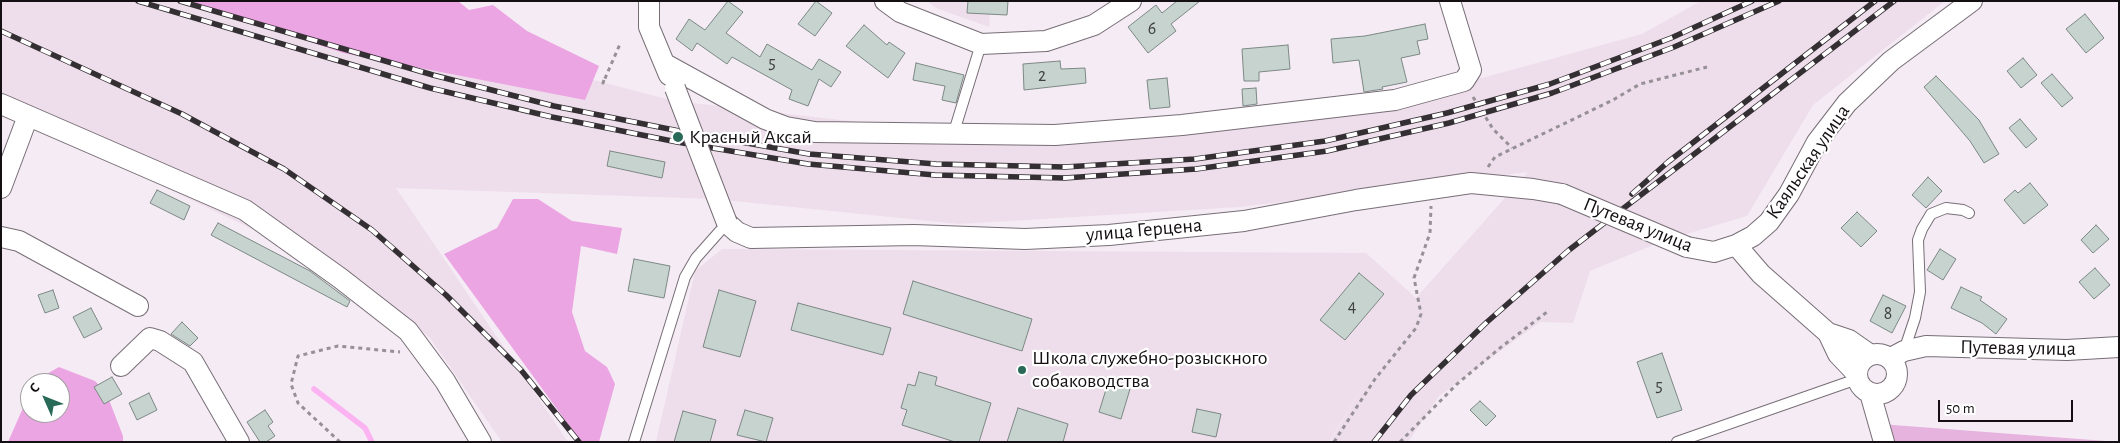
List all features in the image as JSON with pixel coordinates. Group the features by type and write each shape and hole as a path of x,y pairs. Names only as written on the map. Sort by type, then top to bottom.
{"street":[{"path":"649,1 649,26 728,223"},
{"path":"885,1 900,12 981,44 1046,41 1094,25 1131,1"},
{"path":"665,64 765,119 786,127 815,132 1055,135 1182,125 1395,100 1467,76 1450,1"},
{"name":"Каяльская улица","path":"1736,245 1753,236 1769,222 1789,194 1817,142 1847,103 1891,61 1972,1"},
{"path":"1,104 245,210 340,278 408,331 445,381 481,442"},
{"path":"1,188 28,116"},
{"name":"улица Герцена","path":"728,223 736,232 751,238 914,235 1024,239 1109,235 1244,220 1432,188 1480,184 1562,194"},
{"name":"Путевая улица","path":"1562,194 1687,247 1714,252 1736,245 1761,274 1828,333 1849,340 1870,354 1897,354 1926,346 2067,350 2119,347"},
{"path":"1,237 20,241 138,306"},
{"name":"Путевая улица","path":"1828,333 1838,354 1861,382"},
{"path":"121,366 150,338 160,341 192,362 239,442"},
{"path":"1870,354 1861,360 1861,382 1884,442"},
{"path":"1861,382 1880,394 1889,390 1896,383 1898,373 1895,364 1897,354"}],"lane":[{"path":"953,135 981,44"},
{"path":"1897,354 1915,318 1920,292 1918,240 1922,229 1931,214 1946,208 1963,210 1969,213"},
{"path":"634,442 686,277 696,258 728,223"},
{"path":"1678,442 1861,382"}],"path":[{"path":"604,80 603,83 620,44"},
{"path":"1480,184 1484,172 1495,157 1512,148 1613,100 1640,84 1707,67"},
{"path":"1467,76 1493,129 1512,148"},
{"path":"1334,442 1375,379 1416,328 1421,314 1414,278 1430,233 1432,188"},
{"path":"1400,442 1457,384 1547,312"},
{"path":"340,442 298,403 291,384 298,356 338,346 425,354"}],"shaded area":[{"path":"1,1 291,1 674,101 955,133 1235,121 1486,77 1642,34 1701,1 1945,1 1813,105 1747,216 1663,241 1590,271 1573,323 1540,322 1439,396 1408,442 1330,442 1367,379 1329,442 656,442 695,271 722,249 1366,253 1416,298 1528,172 1240,207 959,224 714,199 396,188 568,442 502,442 430,338 361,281 1,109"},
{"path":"190,1 458,1 469,10 493,5 527,31 599,66 585,100 343,53"},
{"path":"927,1 991,1 989,27 936,8"},
{"path":"513,199 538,199 572,221 622,228 617,254 581,246 572,312 585,351 607,367 615,384 599,442 581,442 444,254 497,228"},
{"path":"59,367 95,381 106,392 123,436 123,442 8,442 20,415 20,423 70,423 70,373 48,373"},
{"path":"1880,424 2119,442 1879,442"}],"building":[{"path":"728,1 743,12 726,33 760,57 767,44 812,70 819,59 841,72 831,87 819,79 808,106 789,99 792,90 732,57 727,64 697,43 692,51 676,39 689,19 705,30"},
{"path":"816,1 832,13 815,36 798,24"},
{"path":"968,1 1008,1 1007,15 967,13"},
{"path":"1177,1 1200,1 1171,24 1176,31 1148,53 1128,27 1156,5 1162,13"},
{"path":"2085,14 2104,38 2086,53 2066,29"},
{"path":"1425,24 1428,39 1417,41 1420,54 1401,58 1407,82 1364,92 1359,60 1333,63 1331,39 1365,36"},
{"path":"864,25 887,45 889,42 905,53 888,78 846,46"},
{"path":"1288,45 1290,69 1259,72 1259,81 1244,81 1242,49"},
{"path":"2023,58 2037,75 2021,88 2007,71"},
{"path":"1060,61 1061,69 1085,68 1086,83 1024,90 1023,64"},
{"path":"916,63 964,75 956,103 942,100 945,86 913,80"},
{"path":"2052,74 2073,98 2062,107 2041,83"},
{"path":"1936,76 1979,120 1999,154 1984,163 1970,141 1924,87"},
{"path":"1167,78 1170,107 1150,109 1147,80"},
{"path":"1256,88 1257,104 1243,106 1242,89"},
{"path":"2020,119 2037,139 2026,148 2009,128"},
{"path":"610,151 665,162 662,178 607,166"},
{"path":"1928,177 1942,191 1926,208 1912,195"},
{"path":"2030,183 2048,205 2024,224 2004,200 2015,190 2018,193"},
{"path":"157,190 190,206 184,220 150,203"},
{"path":"1857,212 1877,231 1861,247 1841,228"},
{"path":"218,223 310,271 350,301 347,307 211,235"},
{"path":"2096,225 2109,239 2093,253 2081,240"},
{"path":"1940,249 1956,259 1943,280 1927,270"},
{"path":"634,259 670,266 664,298 628,291"},
{"path":"2095,268 2110,285 2094,299 2079,282"},
{"path":"1359,273 1384,294 1345,340 1320,320"},
{"path":"913,281 1032,319 1022,351 903,314"},
{"path":"1961,287 1982,297 1980,300 2007,319 1996,334 1982,323 1951,308"},
{"path":"53,290 59,308 45,313 38,295"},
{"path":"719,290 756,301 740,357 703,347"},
{"path":"1883,295 1906,306 1892,333 1870,321"},
{"path":"798,303 891,328 883,355 791,330"},
{"path":"91,308 102,329 84,338 73,317"},
{"path":"182,322 198,338 190,346 171,334"},
{"path":"1662,353 1682,410 1657,418 1637,362"},
{"path":"919,372 937,377 935,385 991,403 979,442 955,442 902,425 907,410 901,408 908,384 915,386"},
{"path":"112,377 122,394 104,404 94,387"},
{"path":"1108,383 1130,389 1121,419 1099,412"},
{"path":"149,393 157,410 137,420 129,403"},
{"path":"1480,401 1496,416 1486,426 1470,410"},
{"path":"1018,408 1068,424 1063,442 1007,442"},
{"path":"1197,409 1221,414 1216,437 1192,432"},
{"path":"265,410 273,422 268,426 275,436 266,442 260,442 247,422"},
{"path":"745,410 773,418 766,442 737,435"},
{"path":"683,411 716,420 710,442 674,442"}],"waterway":[{"path":"314,389 365,428 372,442"}],"railway":[{"path":"138,1 430,88 552,117 677,142 808,164 935,175 1065,178 1196,169 1327,151 1449,123 1552,93 1674,47 1779,1"},
{"path":"180,1 433,75 554,106 679,131 809,154 936,164 1065,167 1195,159 1325,141 1447,113 1550,84 1671,38 1752,1"},
{"path":"1632,194 1668,162 1875,1"},
{"path":"1374,442 1411,395 1487,322 1569,250 1894,1"},
{"path":"1,31 182,114 284,169 372,230 446,295 521,370 579,442"}],"place":[{"name":"Красный Аксай","path":"678,137"},
{"name":"Школа служебно-розыскного собаководства","path":"1022,370"}]}
